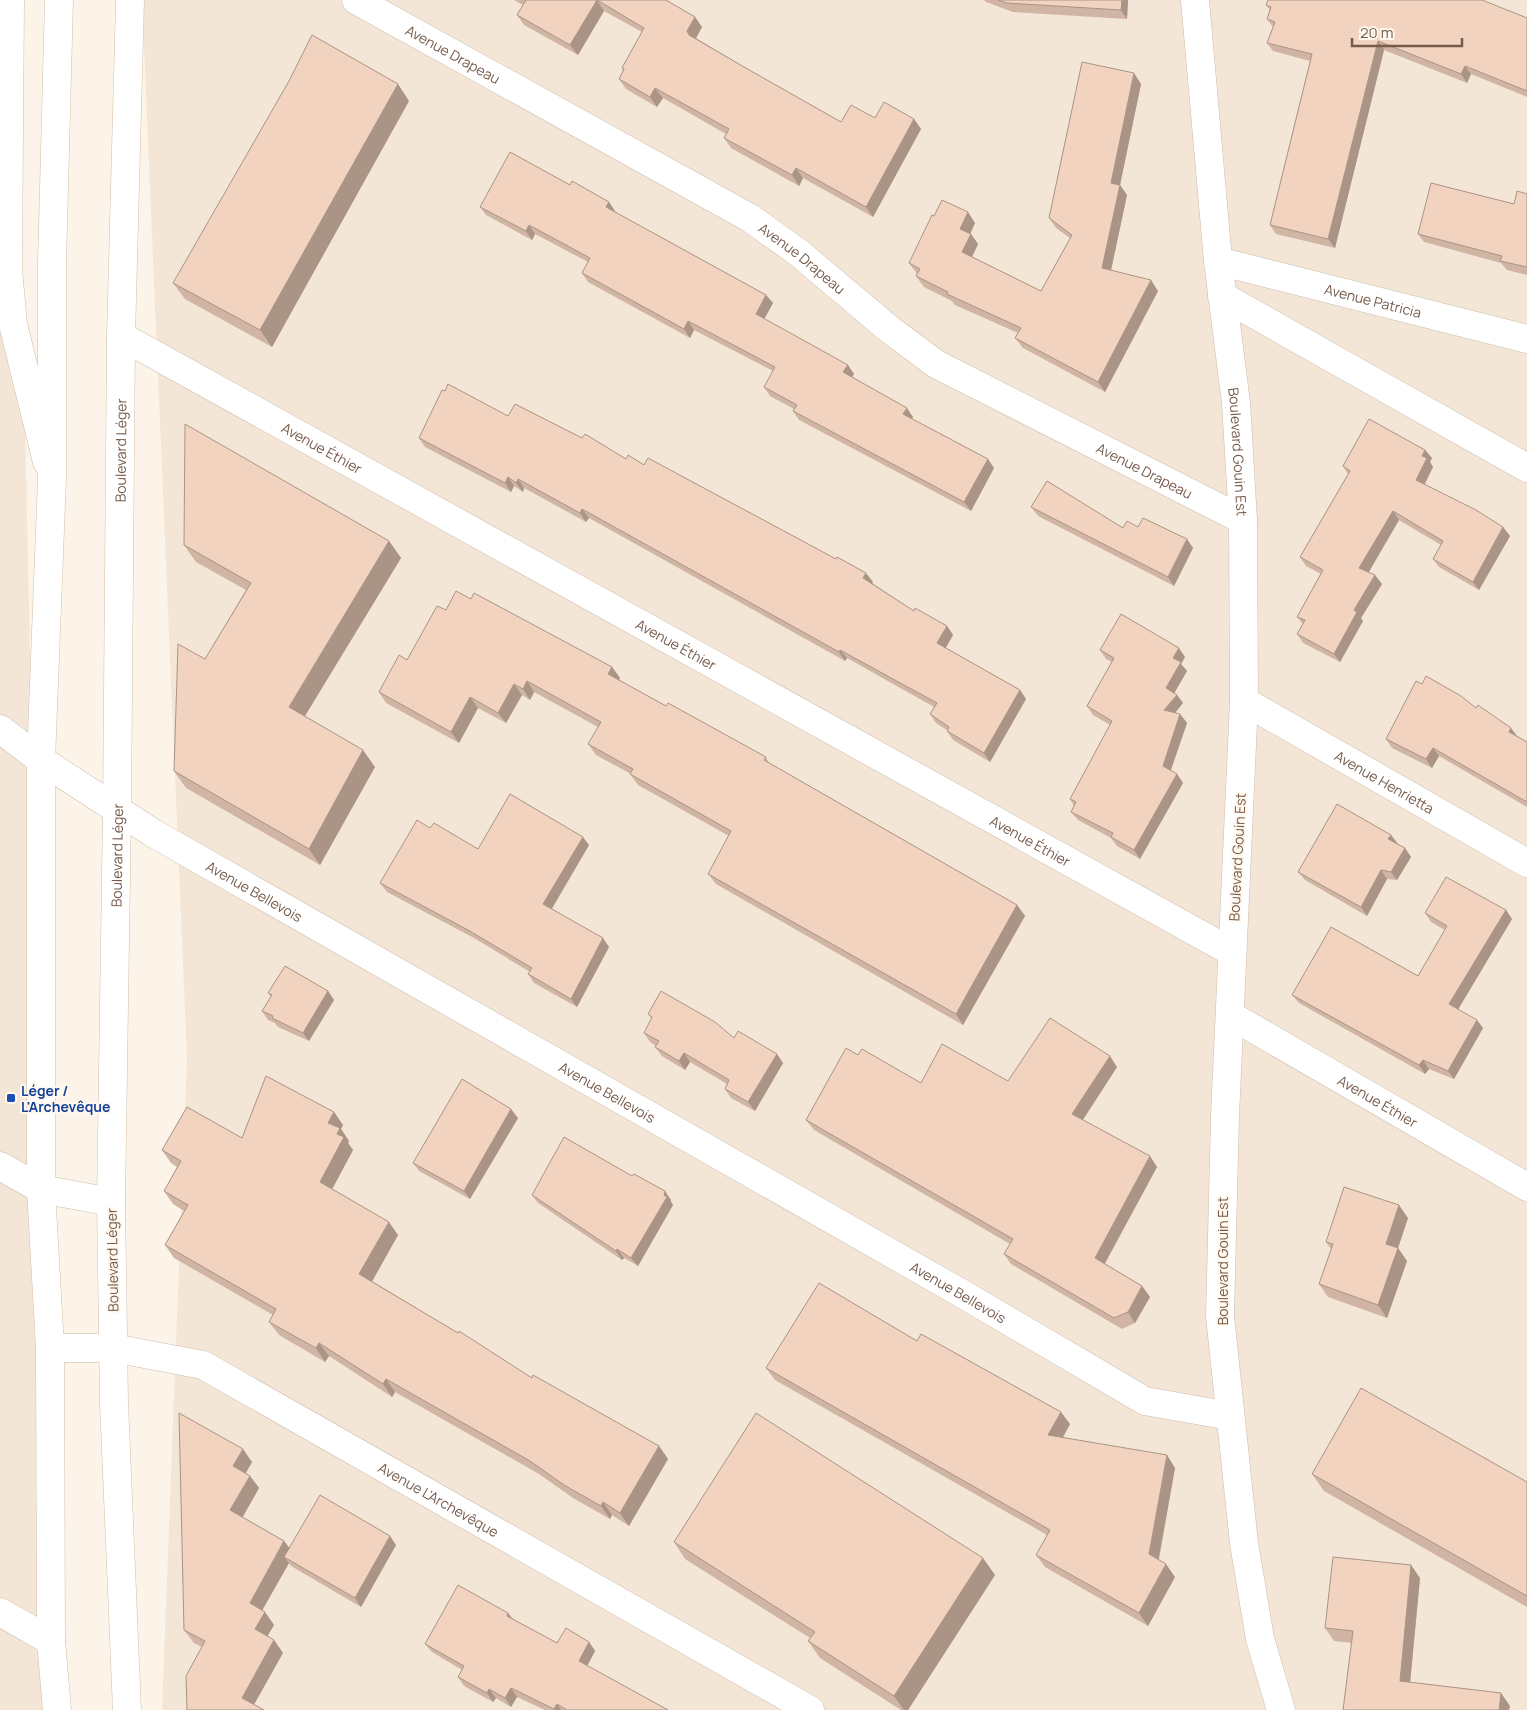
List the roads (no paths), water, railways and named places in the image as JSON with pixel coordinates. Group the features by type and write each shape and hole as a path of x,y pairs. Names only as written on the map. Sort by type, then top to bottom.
{"street":[{"path":"10,0 4,268 13,324 52,478"},
{"path":"57,1710 52,1641 50,1348 41,1189 41,760 52,478 52,264 59,0"},
{"name":"Boulevard Léger","path":"127,1710 113,1348 111,1202 118,811 121,336 130,0"},
{"name":"Avenue Drapeau","path":"356,0 750,218 799,253 889,329 936,364 1244,520"},
{"name":"Boulevard Gouin Est","path":"1195,0 1218,261 1236,403 1244,520 1244,701 1221,1214 1220,1307 1244,1543 1260,1639 1282,1710"},
{"name":"Avenue Patricia","path":"1218,261 1527,339"},
{"path":"1222,296 1527,468"},
{"name":"Avenue Éthier","path":"121,336 1232,952"},
{"name":"Avenue Henrietta","path":"1244,701 1527,862"},
{"name":"Avenue Bellevois","path":"0,729 41,760 118,811 1146,1401 1230,1416"},
{"name":"Avenue Éthier","path":"1230,1015 1527,1187"},
{"path":"0,1166 41,1189 111,1202"},
{"name":"Avenue L'Archevêque","path":"50,1348 113,1348 203,1365 810,1710"},
{"path":"0,1612 52,1641"}],"place":[{"name":"Léger / L'Archevêque","path":"11,1098"}]}
